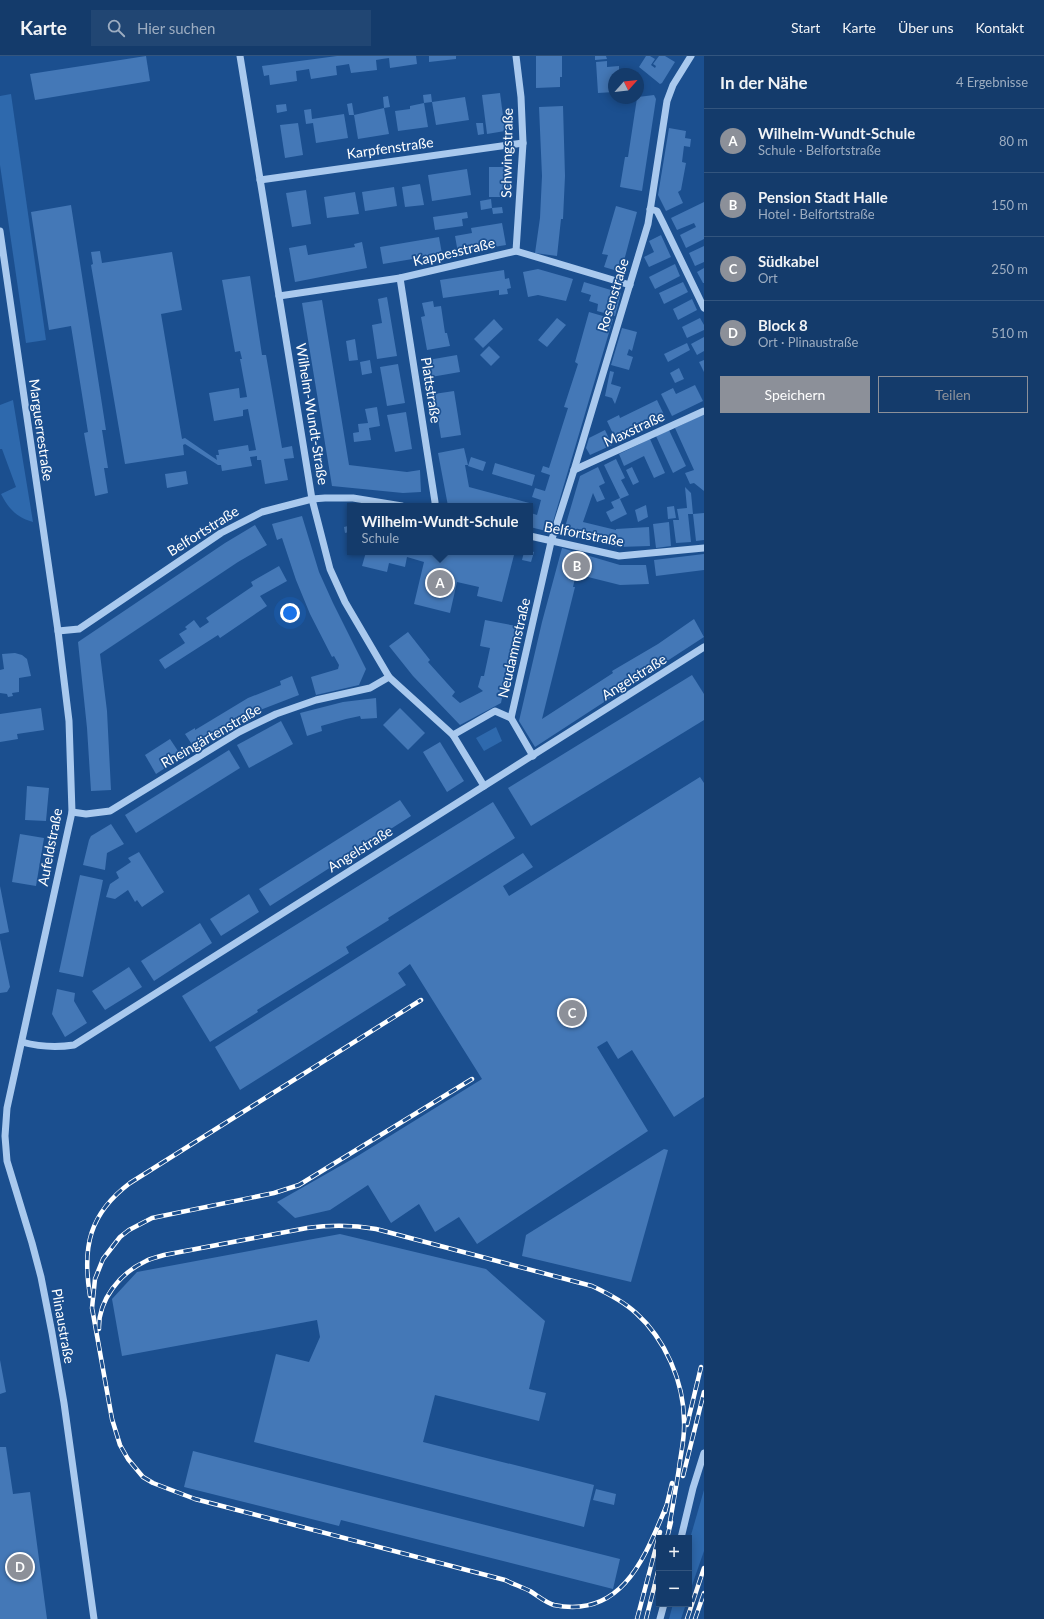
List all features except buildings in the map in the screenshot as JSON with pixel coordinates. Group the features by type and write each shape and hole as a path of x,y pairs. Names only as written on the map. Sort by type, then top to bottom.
{"street":[{"name":"Wilhelm-Wundt-Straße","path":"240,56 312,499 330,569 345,602 389,677 453,734 484,786"},
{"name":"Schwingstraße","path":"516,56 521,97 523,143 516,251"},
{"name":"Rosenstraße","path":"551,542 648,224 667,101 673,84 691,56"},
{"name":"Karpfenstraße","path":"260,180 523,143"},
{"path":"650,209 656,211 663,223 704,308"},
{"name":"Marguerrestraße","path":"0,231 58,631"},
{"name":"Kappesstraße","path":"279,296 400,278 516,251 630,285"},
{"name":"Plattstraße","path":"400,278 435,503"},
{"name":"Maxstraße","path":"574,470 704,411"},
{"name":"Belfortstraße","path":"58,631 79,629 232,526 262,512 312,499 353,498 384,503"},
{"name":"Belfortstraße","path":"533,537 619,556 704,548"},
{"name":"Neudammstraße","path":"533,756 511,718 551,542"},
{"name":"Aufeldstraße","path":"22,1042 72,812 69,721 58,631"},
{"name":"Angelstraße","path":"22,1042 58,1048 74,1045 704,648"},
{"name":"Rheingärtenstraße","path":"72,812 86,814 110,811 238,732 276,714 316,700 370,688 389,677"},
{"path":"453,734 495,711 511,718"},
{"name":"Plinaustraße","path":"22,1042 7,1108 5,1136 7,1155 12,1178 36,1256 50,1326 64,1403 94,1619"},
{"path":"681,1535 704,1453"},
{"path":"660,1619 663,1607"}],"shaded area":[{"path":"11,94 46,340 26,343 0,165 0,96"},
{"path":"13,400 33,522 22,518 14,512 1,494 16,487 2,449 0,449 0,405"},
{"path":"496,727 502,741 484,751 476,738"},
{"path":"704,1490 704,1551 692,1585 692,1535"},
{"path":"672,1607 685,1607 681,1619 669,1619"}],"railway":[{"path":"90,1296 87,1262 88,1247 97,1219 116,1195 130,1183 421,1000"},
{"path":"472,1079 299,1185 274,1193 152,1218 129,1230 120,1237 103,1259 95,1279 92,1308 112,1419 120,1445 128,1459 143,1477 153,1483 195,1499 505,1580 530,1591 554,1605 578,1607 598,1602 614,1593 628,1580 640,1563 666,1507"},
{"path":"99,1329 102,1308 112,1289 119,1280 136,1266 146,1261 164,1255 316,1227 350,1226 376,1229 592,1286 609,1294 626,1305 636,1313 656,1335 671,1362 681,1391 684,1431 678,1478 669,1527"},
{"path":"687,1425 701,1367"},
{"path":"683,1476 704,1392"},
{"path":"665,1512 672,1483"},
{"path":"668,1535 671,1522"},
{"path":"637,1619 660,1532"},
{"path":"687,1619 704,1568"},
{"path":"646,1619 658,1571"},
{"path":"695,1619 704,1593"}],"place":[{"name":"Pension Stadt Halle","path":"577,566"},
{"name":"Wilhelm-Wundt-Schule","path":"440,583"},
{"name":"Südkabel","path":"572,1013"},
{"name":"Block 8","path":"20,1567"}]}
